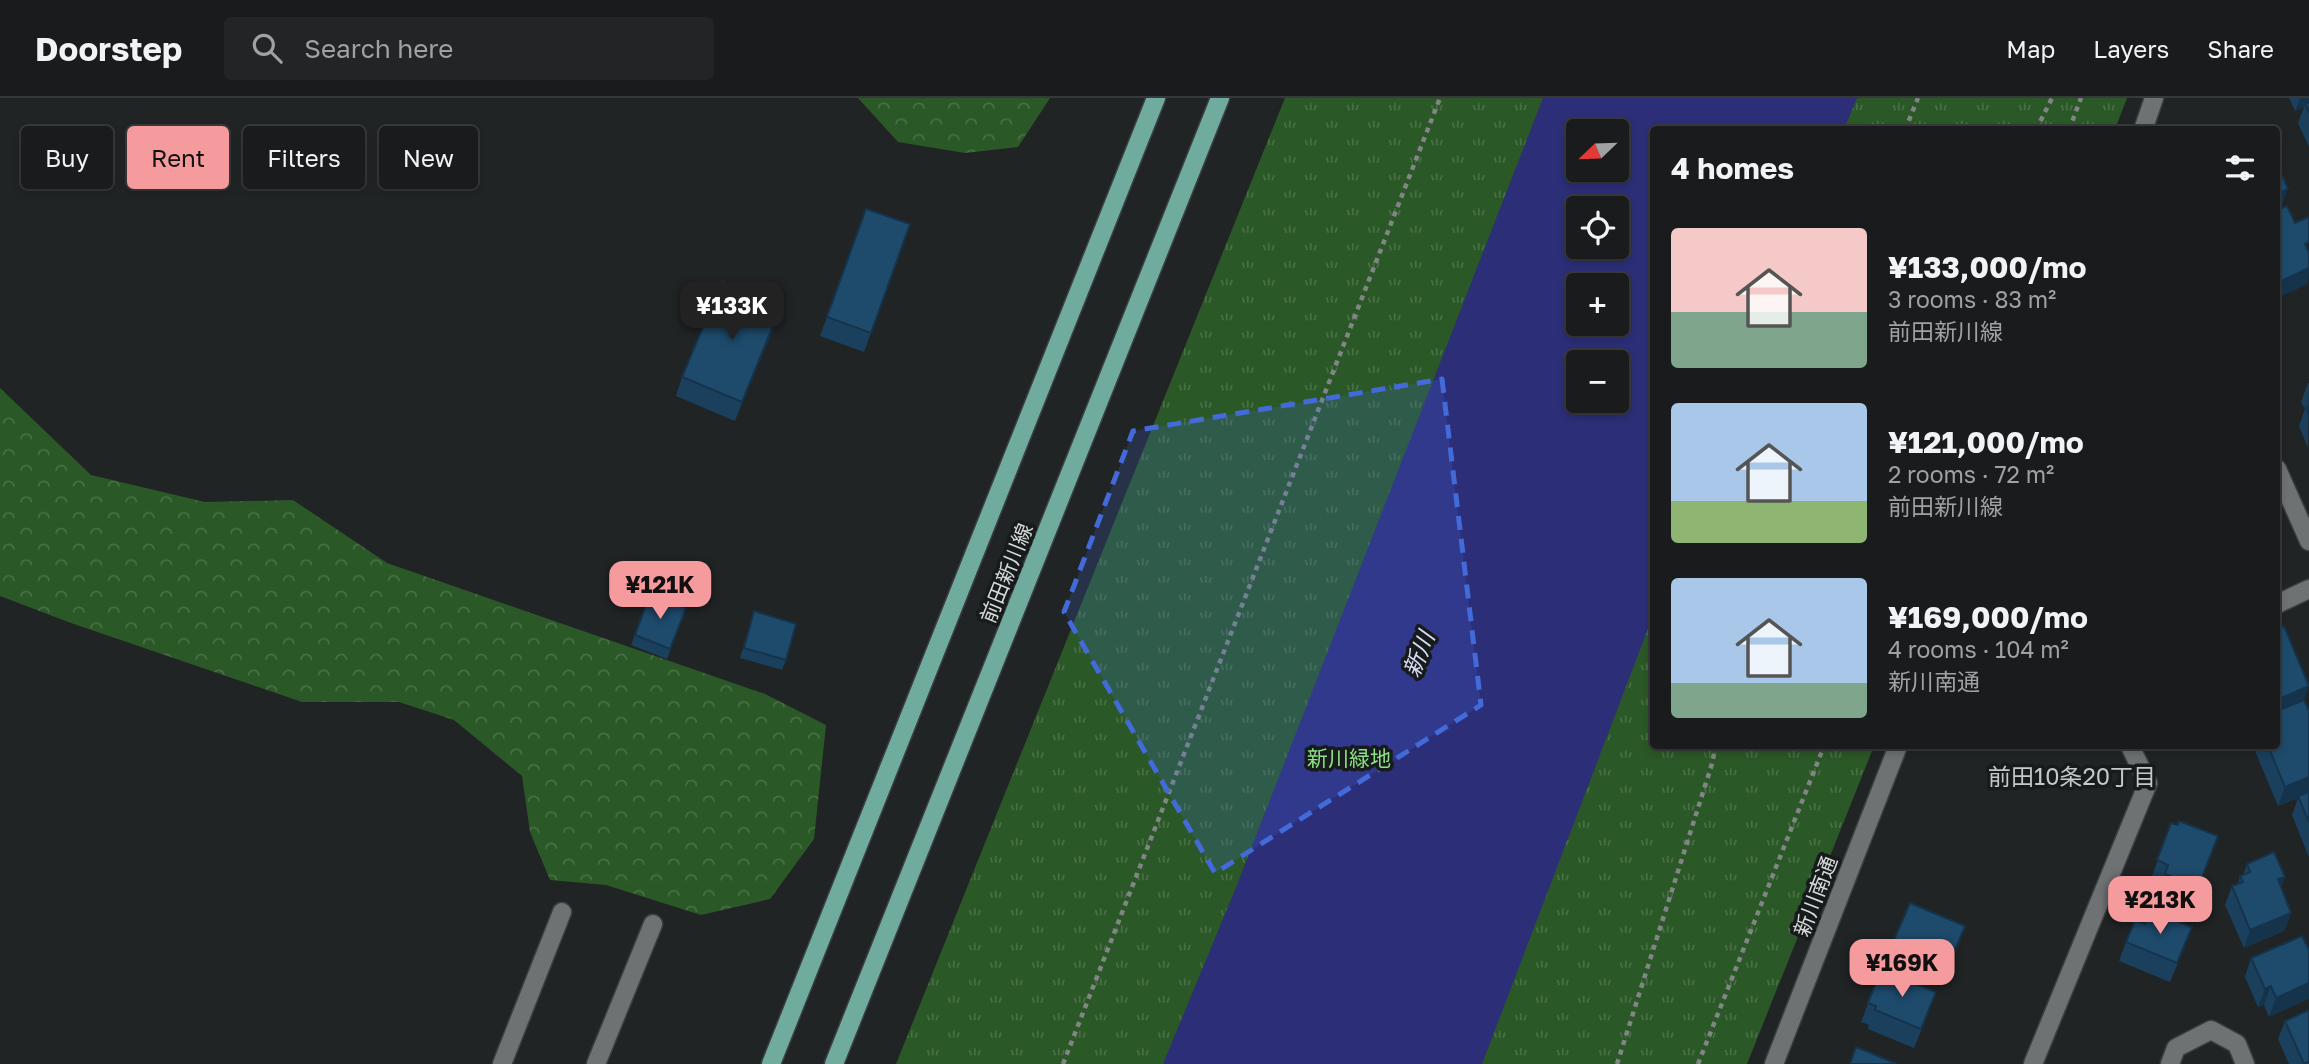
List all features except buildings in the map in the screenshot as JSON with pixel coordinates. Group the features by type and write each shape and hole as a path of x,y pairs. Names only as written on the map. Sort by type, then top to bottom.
{"main road":[{"name":"前田新川線","path":"771,1064 1156,98"},
{"name":"前田新川線","path":"834,1064 1220,98"}],"street":[{"path":"2144,126 2154,98"},
{"path":"2280,476 2309,541"},
{"path":"2280,603 2309,589"},
{"name":"新川南通","path":"1774,1064 1897,749"},
{"path":"2033,1064 2148,783 2131,749"},
{"path":"502,1064 562,912"},
{"path":"596,1064 653,924"},
{"path":"2170,1064 2176,1048 2211,1030 2236,1044 2245,1064"}],"path":[{"path":"1062,1064 1440,98"},
{"path":"1907,126 1918,98"},
{"path":"2038,126 2052,98"},
{"path":"2070,126 2081,98"},
{"path":"1616,1064 1715,749"},
{"path":"1698,1064 1823,749"}],"highlighted area":[{"path":"1442,379 1481,705 1215,873 1064,612 1133,431"}],"green space":[{"path":"858,98 1050,98 1018,147 965,153 898,142"},
{"name":"新川緑地","path":"1285,98 2127,98 2116,126 1650,126 1650,749 1873,749 1747,1064 896,1064"},
{"path":"0,388 91,475 205,502 293,500 387,563 765,694 826,725 814,839 770,899 701,915 606,885 550,880 530,832 522,776 454,720 399,702 302,702 0,596"}],"water":[{"name":"新川","path":"1543,98 1857,98 1845,126 1650,126 1650,623 1482,1064 1163,1064 1235,890"}],"district":[{"name":"前田10条20丁目","path":"2072,776"}]}
